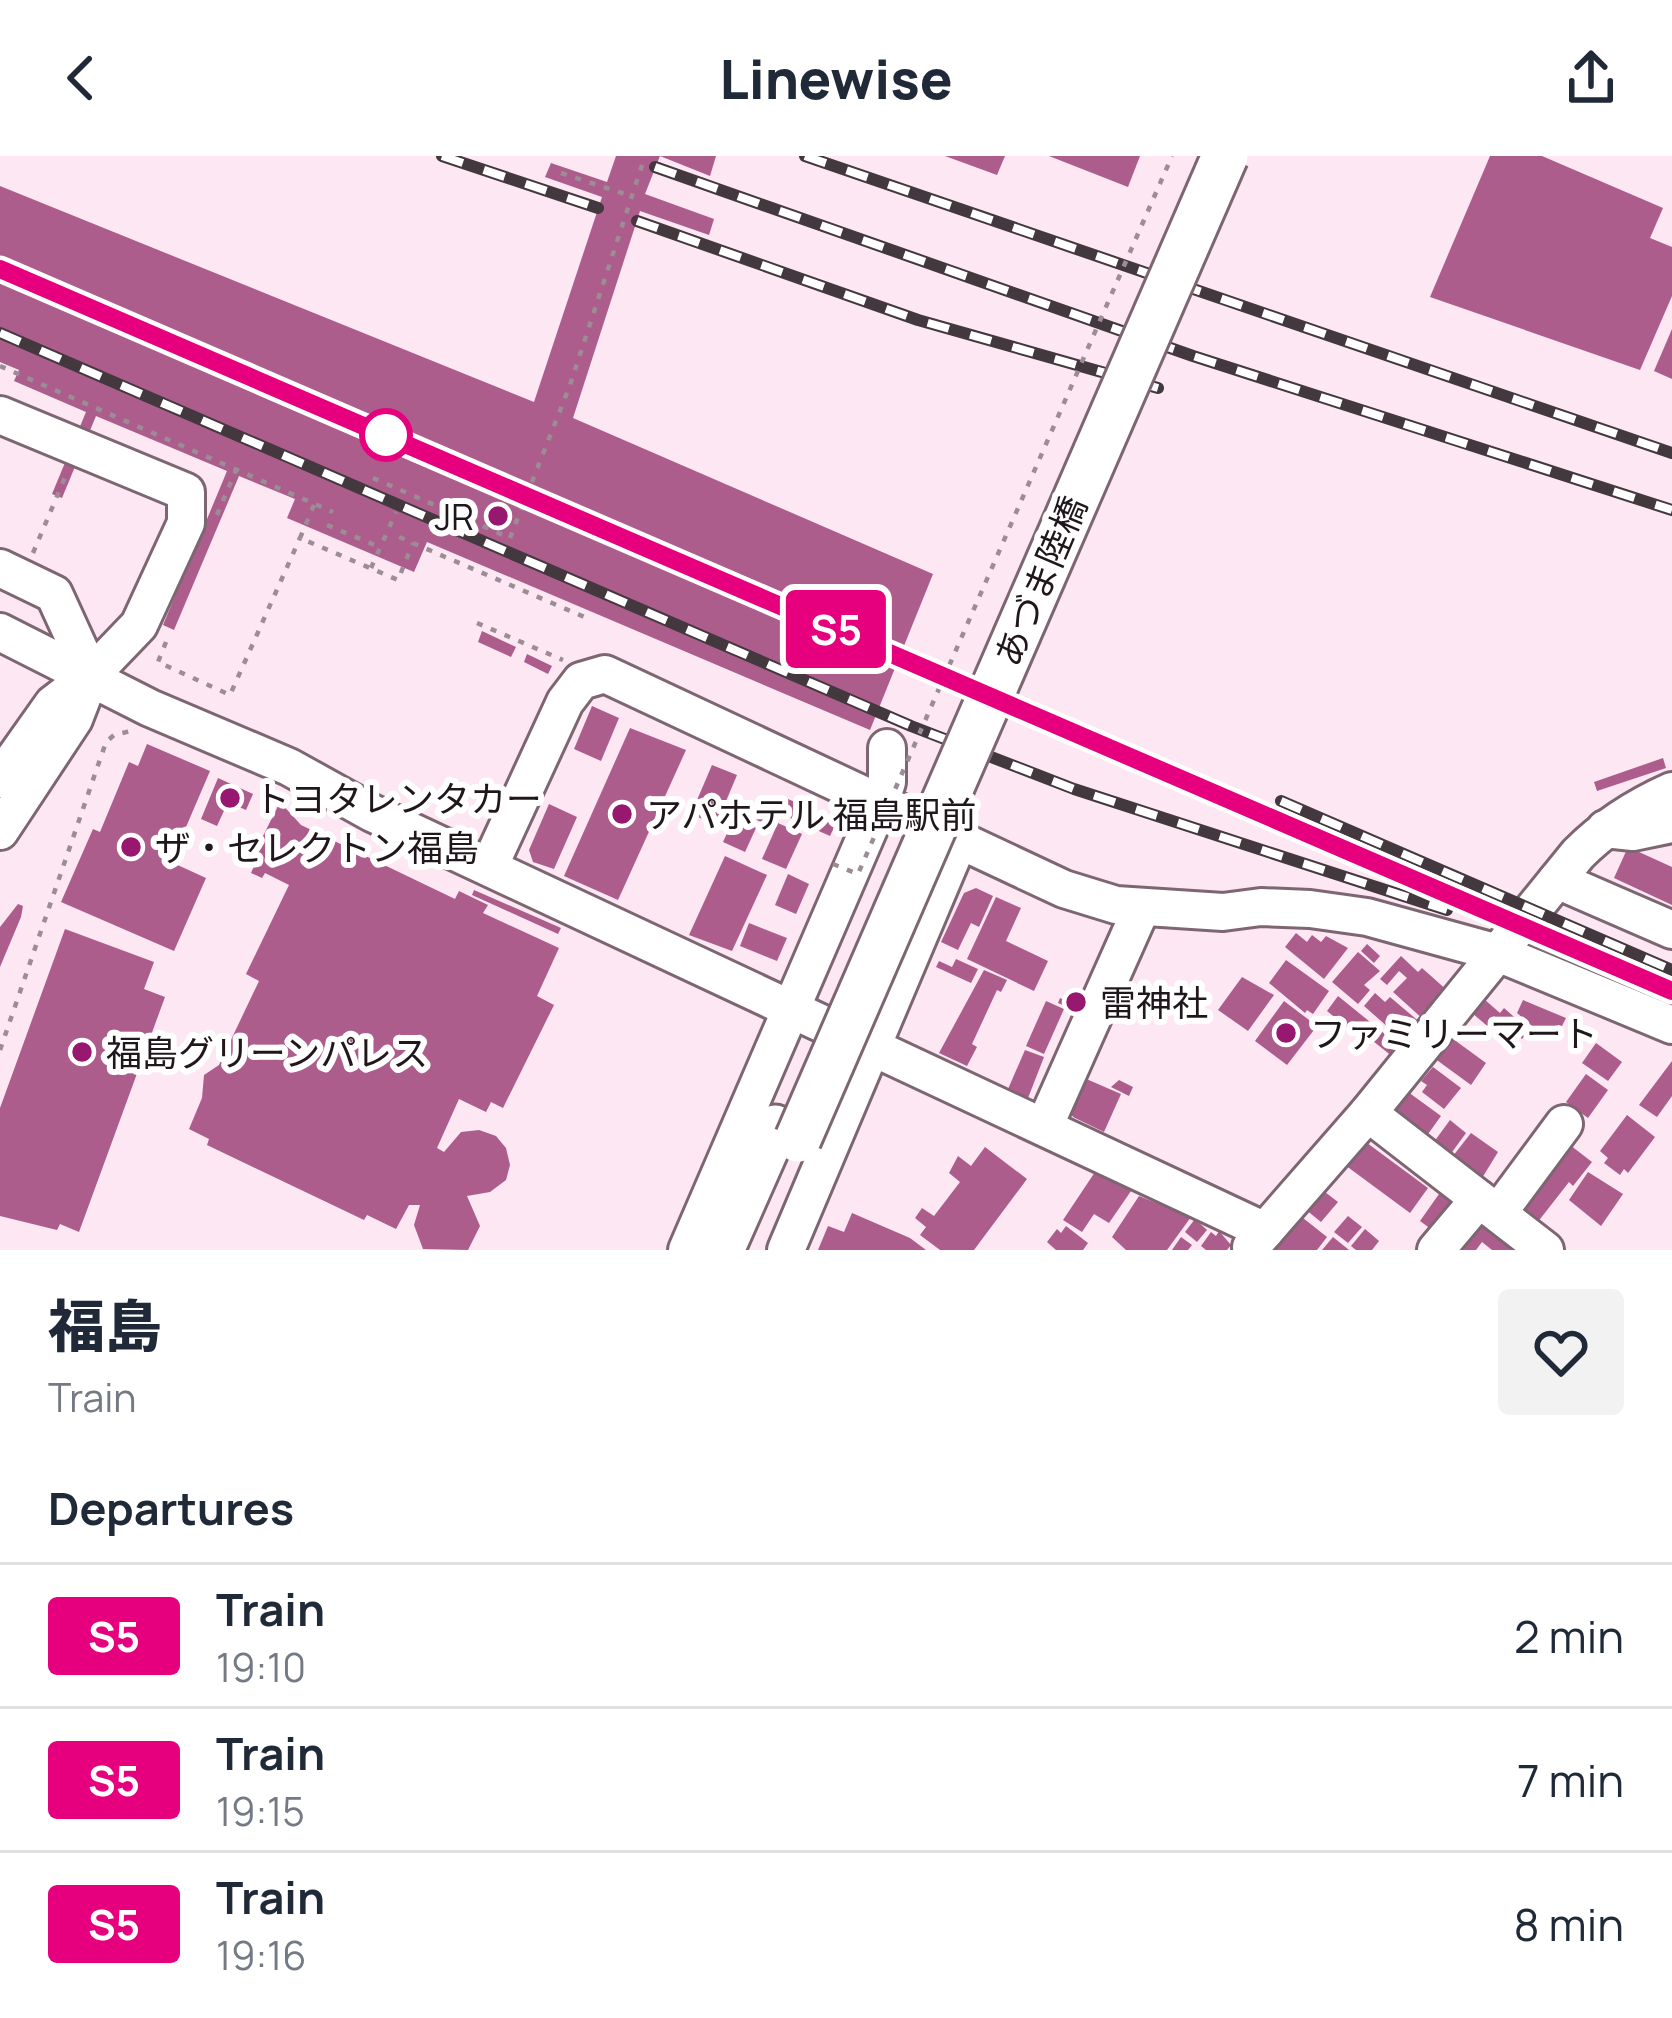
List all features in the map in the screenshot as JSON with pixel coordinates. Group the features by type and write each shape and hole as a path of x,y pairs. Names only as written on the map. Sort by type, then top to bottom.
{"main road":[{"name":"あづま陸橋","path":"786,1133 1193,156"},
{"name":"あづま陸橋","path":"786,1133 1225,156"},
{"path":"721,1250 786,1133"},
{"path":"752,1250 786,1133"}],"street":[{"path":"0,415 186,492 186,523 139,625 91,675 52,704 0,779"},
{"path":"0,832 74,719 91,675 54,594 11,573"},
{"path":"0,632 150,708 289,767 372,813 1044,1127 1257,1240 1368,1113 1557,880 1604,830 1672,791"},
{"path":"489,867 565,702 581,682 605,674 1064,889 1116,905 1223,912 1261,907 1310,909 1367,917 1498,953 1672,1025"},
{"path":"687,1250 880,803 887,782 887,748"},
{"path":"1604,830 1633,832 1672,824"},
{"path":"786,1250 959,841"},
{"path":"1557,880 1672,930"},
{"path":"1044,1127 1142,907"},
{"path":"1368,1113 1545,1250"},
{"path":"1436,1250 1488,1206 1564,1124"}],"path":[{"path":"374,478 510,538 570,385 645,156"},
{"path":"832,864 858,874 1172,156"},
{"path":"561,172 632,196"},
{"path":"0,366 333,512"},
{"path":"11,573 77,448"},
{"path":"158,662 230,695 314,505"},
{"path":"371,568 396,512"},
{"path":"327,525 380,547"},
{"path":"398,537 589,619"},
{"path":"299,538 398,580 413,543"},
{"path":"477,623 568,662"},
{"path":"0,1050 106,742 114,735 138,730"}],"building":[{"path":"616,156 660,156 645,194 714,219 709,235 640,211 573,418 933,574 870,730 427,542 414,572 287,518 295,499 239,476 174,630 163,625 227,471 96,416 62,498 52,494 86,412 14,381 19,370 0,362 0,186 534,402 602,197 545,177 551,163 607,182"},
{"path":"660,156 716,156 710,176"},
{"path":"945,156 1005,156 997,175"},
{"path":"1049,156 1140,156 1128,187"},
{"path":"1490,156 1542,156 1663,208 1650,238 1672,247 1672,296 1640,370 1430,297"},
{"path":"1672,329 1672,379 1654,371"},
{"path":"482,631 516,647 511,657 478,642"},
{"path":"527,654 552,666 548,674 524,662"},
{"path":"592,706 619,718 601,761 574,749"},
{"path":"630,728 686,750 618,900 564,876"},
{"name":"ザ・セレクトン福島","path":"147,744 210,771 171,862 206,878 174,951 61,902 93,829 100,832 129,762 138,766"},
{"path":"1663,758 1666,768 1597,791 1594,782"},
{"path":"712,765 737,775 716,825 691,814"},
{"name":"トヨタレンタカー","path":"218,778 253,794 246,810 228,802 217,826 201,819"},
{"path":"759,797 776,805 768,825 750,817"},
{"path":"788,799 837,821 830,836 781,814"},
{"path":"280,802 301,825 455,899 459,891 488,905 483,913 559,948 537,996 554,1005 503,1108 491,1102 486,1112 459,1099 437,1148 444,1152 461,1132 479,1130 496,1136 506,1148 510,1165 506,1180 490,1192 467,1196 480,1226 468,1250 423,1249 414,1225 420,1205 409,1205 396,1229 367,1215 364,1220 207,1145 209,1139 189,1129 202,1098 204,1075 219,1065 259,981 246,974 289,885 265,873 262,878 251,873 254,866 249,864"},
{"path":"549,804 577,817 554,869 533,862 529,850"},
{"path":"734,818 756,828 745,852 723,842"},
{"path":"778,823 802,834 786,869 762,859"},
{"path":"1628,847 1672,867 1672,905 1614,878"},
{"path":"725,856 767,875 732,951 689,935"},
{"path":"788,874 809,884 796,914 775,905"},
{"path":"976,888 993,896 979,927 971,923 958,950 941,942 964,893"},
{"path":"474,890 561,928 558,934 472,895"},
{"path":"996,897 1021,908 1006,941 1048,961 1034,991 967,959"},
{"path":"18,904 23,906 21,917 0,967 0,927"},
{"path":"749,923 787,938 777,961 740,946"},
{"name":"福島グリーンパレス","path":"65,929 154,962 144,989 165,997 79,1232 60,1224 57,1230 0,1216 0,1108"},
{"path":"1296,933 1307,942 1312,935 1321,942 1326,936 1348,948 1324,979 1285,947"},
{"path":"1367,944 1380,956 1374,963 1361,951"},
{"path":"1358,952 1380,971 1364,985 1370,990 1358,1004 1332,982"},
{"path":"1401,956 1449,992 1424,1020 1393,992 1407,978 1399,971 1387,985 1380,979"},
{"path":"956,959 978,969 971,983 936,967 939,961 952,967"},
{"path":"1286,960 1329,991 1313,1014 1305,1013 1269,983"},
{"path":"984,970 1007,980 1001,992 997,990 967,1066 939,1053"},
{"path":"1242,977 1274,995 1248,1031 1218,1010"},
{"path":"1375,993 1385,1002 1390,997 1422,1024 1406,1043 1364,1006"},
{"path":"1072,994 1086,1000 1081,1012 1058,1003 1060,998 1068,1002"},
{"path":"1338,996 1401,1047 1393,1057 1373,1041 1369,1045 1327,1011"},
{"path":"1484,999 1500,1013 1504,1008 1529,1030 1522,1039 1513,1031 1505,1041 1472,1013"},
{"path":"1523,1000 1566,1018 1552,1038 1517,1013"},
{"path":"1046,1001 1064,1009 1044,1054 1026,1046"},
{"name":"ファミリーマート","path":"1284,1001 1317,1026 1287,1065 1255,1041"},
{"path":"1449,1036 1486,1063 1471,1085 1434,1058"},
{"path":"1596,1043 1622,1062 1608,1081 1582,1063"},
{"path":"1025,1050 1044,1057 1028,1098 1008,1089"},
{"path":"1672,1061 1672,1096 1657,1117 1639,1105"},
{"path":"1433,1067 1461,1088 1444,1109 1422,1092 1427,1085 1421,1081"},
{"path":"1586,1074 1608,1090 1588,1118 1566,1102"},
{"path":"1084,1078 1121,1094 1104,1132 1073,1117 1069,1110"},
{"path":"1119,1080 1133,1087 1129,1096 1111,1087"},
{"path":"1404,1089 1441,1116 1428,1142 1387,1111"},
{"path":"1627,1115 1655,1137 1628,1173 1624,1169 1620,1175 1604,1163 1608,1158 1600,1151"},
{"path":"1450,1120 1466,1133 1447,1159 1431,1146"},
{"path":"1471,1133 1498,1152 1479,1183 1449,1161"},
{"path":"1363,1140 1428,1188 1410,1213 1345,1165"},
{"path":"1570,1145 1592,1162 1573,1186 1569,1182 1537,1223 1521,1211"},
{"path":"985,1147 1027,1179 974,1250 940,1250 920,1235 926,1227 915,1218 922,1208 934,1216 960,1182 949,1173 958,1156 971,1166"},
{"path":"1097,1169 1131,1191 1109,1223 1094,1214 1082,1232 1063,1220"},
{"path":"1588,1172 1623,1194 1601,1226 1569,1200"},
{"path":"1321,1189 1338,1202 1321,1222 1305,1209"},
{"path":"1439,1194 1456,1206 1439,1235 1420,1221"},
{"path":"1139,1196 1191,1217 1167,1250 1126,1250 1112,1237"},
{"path":"852,1213 926,1250 818,1250 828,1226 844,1232"},
{"path":"1298,1214 1327,1237 1317,1250 1269,1250"},
{"path":"1479,1215 1518,1246 1492,1250 1482,1242 1476,1250 1451,1250"},
{"path":"1348,1216 1362,1227 1348,1243 1334,1232"},
{"path":"1195,1219 1207,1230 1197,1242 1185,1232"},
{"path":"1066,1226 1088,1243 1083,1250 1056,1250 1047,1242"},
{"path":"1365,1229 1379,1241 1372,1250 1356,1250 1351,1246"},
{"path":"1219,1231 1231,1245 1227,1250 1201,1246 1211,1232 1216,1236"},
{"path":"1181,1237 1192,1245 1188,1250 1172,1250"},
{"path":"1333,1237 1349,1250 1322,1250"}],"railway":[{"path":"442,156 598,208"},
{"path":"805,156 1672,453"},
{"path":"655,167 1193,356 1672,510"},
{"path":"637,221 918,320 1158,388"},
{"path":"0,269 1672,991"},
{"path":"0,333 911,726 1074,789 1447,910"},
{"path":"1281,801 1672,970"}],"train":[{"name":"S5","path":"0,269 1672,991"}],"place":[{"name":"JR","path":"498,516"},
{"name":"トヨタレンタカー","path":"230,798"},
{"name":"アパホテル 福島駅前","path":"622,814"},
{"name":"ザ・セレクトン福島","path":"131,847"},
{"name":"雷神社","path":"1076,1002"},
{"name":"ファミリーマート","path":"1286,1033"},
{"name":"福島グリーンパレス","path":"82,1052"}]}
